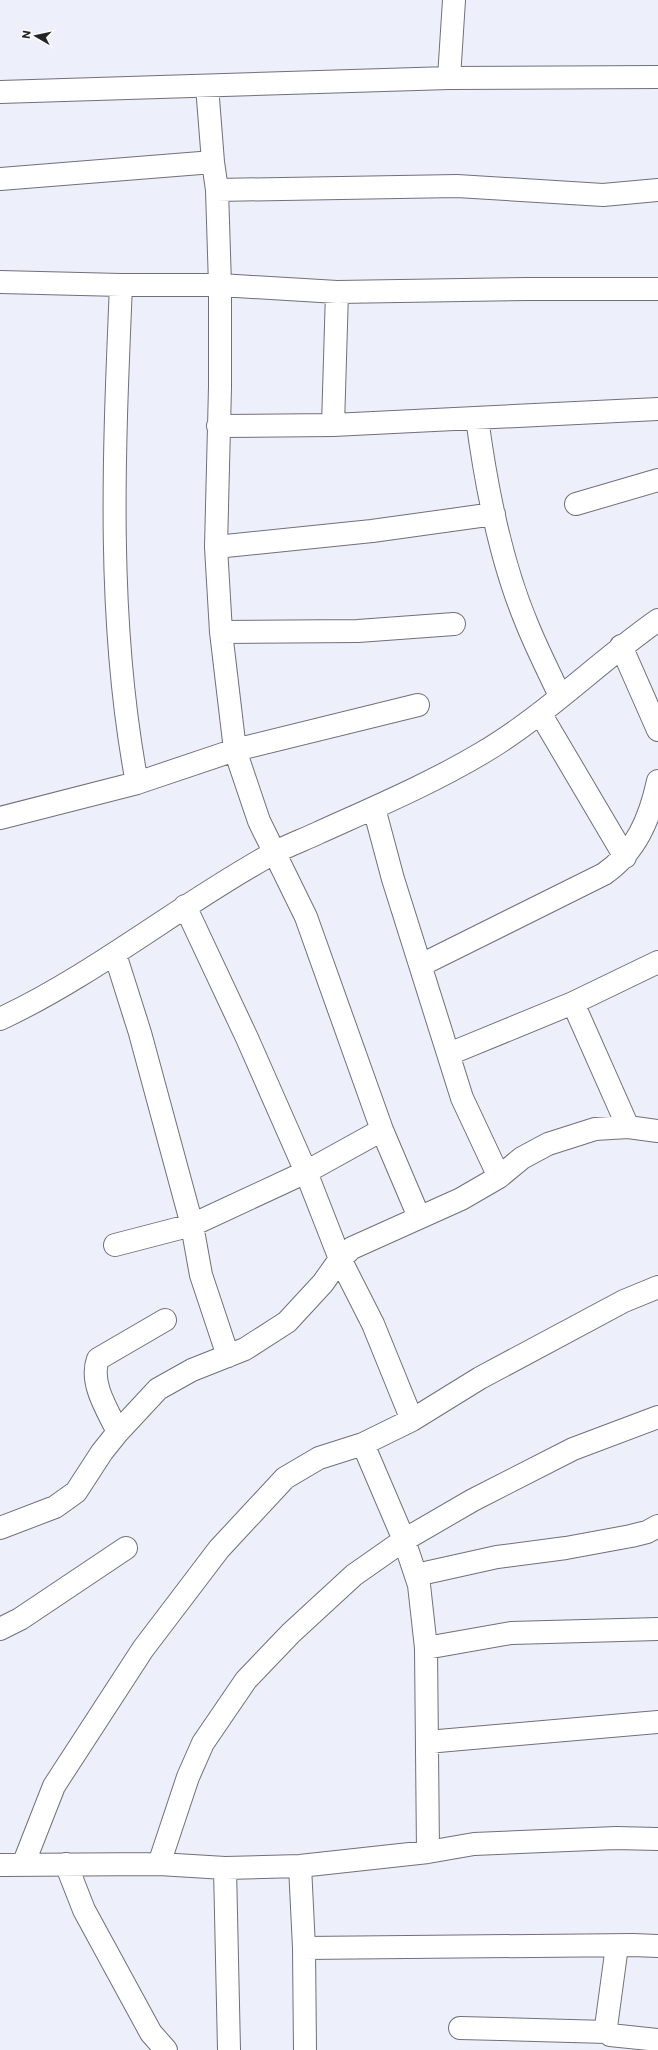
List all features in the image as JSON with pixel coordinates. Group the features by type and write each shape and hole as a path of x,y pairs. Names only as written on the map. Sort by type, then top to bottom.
{"street":[{"path":"450,78 454,0"},
{"path":"0,92 450,78 658,77"},
{"path":"207,86 212,162 217,190 220,285 216,547 221,632 236,750 259,821 306,917 382,1130 419,1217"},
{"path":"0,179 212,162"},
{"path":"217,190 457,186 603,195 658,190"},
{"path":"0,282 120,285 220,285 337,292 529,288 658,289"},
{"path":"120,285 116,414 116,619 123,699 137,783"},
{"path":"333,425 337,292"},
{"path":"218,426 333,425 658,409"},
{"path":"477,418 484,470 511,578 527,624 560,696"},
{"path":"576,504 658,480"},
{"path":"216,547 372,531 494,514"},
{"path":"0,1019 31,1004 115,954 185,906 274,853 374,808 483,753 540,713 621,646 658,620"},
{"path":"221,632 358,632 454,624"},
{"path":"621,646 658,730"},
{"path":"0,818 137,783 236,750 418,705"},
{"path":"540,713 625,857"},
{"path":"421,965 604,874 625,857 644,827 654,801 658,781"},
{"path":"374,808 393,879 462,1098 499,1177"},
{"path":"185,906 247,1038 306,1172 340,1259 373,1324 412,1420"},
{"path":"115,954 140,1033 192,1226 202,1275 228,1356"},
{"path":"449,1054 573,1003 658,962"},
{"path":"573,1003 628,1127"},
{"path":"0,1528 55,1507 76,1492 102,1452 118,1432 158,1389 192,1370 245,1349 287,1322 323,1283 340,1259 352,1248 461,1199 499,1177 522,1158 548,1144 595,1129 628,1127 658,1131"},
{"path":"115,1245 192,1226 306,1172 382,1130"},
{"path":"22,1866 54,1786 144,1649 219,1549 285,1478 319,1458 363,1444 412,1420 480,1378 624,1301 658,1287"},
{"path":"118,1432 96,1384 94,1369 98,1359 165,1320"},
{"path":"159,1864 188,1778 203,1743 246,1680 291,1633 354,1574 404,1540 473,1500 573,1449 658,1417"},
{"path":"363,1444 404,1540 419,1585 426,1648 428,1852"},
{"path":"416,1575 497,1557 566,1548 631,1536 648,1532 658,1526"},
{"path":"0,1629 20,1619 126,1548"},
{"path":"426,1648 511,1633 658,1629"},
{"path":"427,1742 658,1722"},
{"path":"0,1865 159,1864 225,1868 300,1866 428,1852 474,1844 616,1838 658,1839"},
{"path":"66,1864 84,1910 151,2033 166,2050"},
{"path":"300,1866 304,1948 305,2050"},
{"path":"225,1868 229,2050"},
{"path":"304,1948 618,1946 633,1944 658,1946"},
{"path":"607,2032 606,2027 618,1946"},
{"path":"460,2028 607,2032 610,2035 658,2040"}]}
